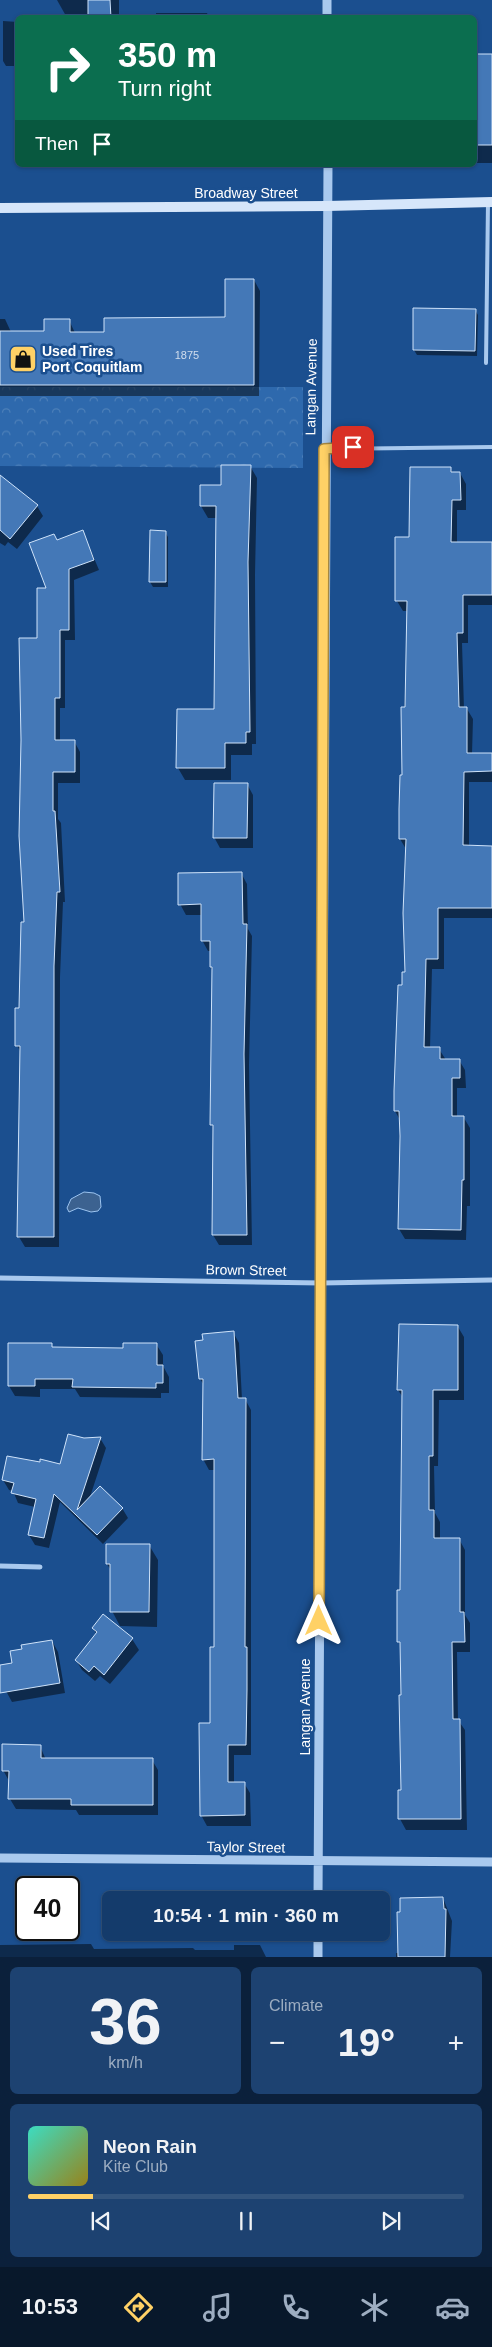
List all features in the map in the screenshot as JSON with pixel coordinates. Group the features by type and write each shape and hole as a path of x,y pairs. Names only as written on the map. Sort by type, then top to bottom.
{"main road":[{"name":"Broadway Street","path":"0,208 327,206 490,202"}],"street":[{"path":"327,0 327,15"},
{"name":"Langan Avenue","path":"318,1891 324,449 328,167"},
{"name":"Brown Street","path":"0,1278 321,1283 492,1280"},
{"path":"0,1566 40,1567"},
{"name":"Taylor Street","path":"0,1858 492,1862"},
{"path":"318,1941 318,1957"}],"lane":[{"path":"486,362 490,202"},
{"path":"324,449 492,447"}],"green space":[{"path":"0,387 303,387 303,468 0,466"}],"shaded area":[{"path":"84,1192 100,1196 101,1207 98,1211 91,1212 78,1208 69,1212 67,1208 71,1199"}],"building":[{"path":"88,0 110,0 111,15 88,15"},
{"path":"477,54 492,54 492,145 477,145"},
{"path":"225,279 254,279 254,385 0,385 0,331 44,331 44,319 70,319 70,332 104,332 104,318 225,317"},
{"path":"413,308 476,309 475,351 413,350"},
{"path":"221,465 251,465 248,562 250,732 246,732 246,743 225,743 225,768 176,768 177,709 214,709 216,506 200,506 200,485 221,485"},
{"path":"410,467 451,467 451,472 460,472 461,500 452,500 451,542 492,542 492,595 463,595 463,633 457,633 459,707 467,707 467,753 492,753 492,771 464,772 463,845 492,846 492,908 438,908 438,959 426,959 424,1047 440,1047 440,1059 460,1059 460,1078 452,1078 452,1116 464,1116 464,1180 462,1180 461,1230 398,1229 400,1136 399,1111 394,1111 394,1091 398,985 402,985 402,972 405,972 403,913 406,839 399,839 399,809 400,775 402,775 401,707 405,707 407,601 395,601 395,537 409,537"},
{"path":"0,475 38,505 10,539 0,530"},
{"path":"83,530 94,560 69,569 69,630 60,630 60,698 55,698 55,740 75,740 75,772 53,772 53,811 55,811 60,892 57,892 54,966 54,1237 17,1237 20,1046 15,1046 15,1008 19,1008 21,922 24,922 19,836 21,740 19,638 37,638 37,588 46,588 29,543 54,534 57,540"},
{"path":"150,530 166,531 166,582 149,582"},
{"path":"214,783 248,783 247,838 213,838"},
{"path":"242,872 243,924 247,924 244,1054 247,1235 212,1235 213,1125 210,1125 212,967 210,967 210,941 201,941 201,904 178,905 178,873"},
{"path":"399,1324 458,1325 458,1390 433,1390 433,1456 429,1456 429,1510 434,1510 434,1538 460,1538 460,1612 464,1612 465,1642 452,1642 453,1719 460,1719 461,1819 398,1819 398,1790 401,1790 399,1695 401,1695 400,1642 397,1642 397,1590 400,1590 402,1390 397,1390"},
{"path":"234,1331 238,1398 246,1398 245,1647 247,1647 247,1690 246,1745 228,1745 228,1782 245,1782 245,1815 200,1816 199,1723 210,1723 210,1647 214,1647 214,1459 202,1460 203,1379 199,1379 195,1341 203,1340 202,1334"},
{"path":"8,1343 52,1343 52,1347 123,1348 123,1343 157,1343 157,1365 163,1365 163,1383 156,1383 156,1388 72,1387 73,1379 35,1379 35,1386 8,1386"},
{"path":"68,1434 84,1438 101,1437 77,1510 100,1486 123,1508 97,1535 54,1494 44,1538 28,1535 36,1499 11,1493 14,1483 2,1480 7,1456 40,1462 40,1459 60,1464"},
{"path":"106,1544 150,1544 149,1612 110,1612 110,1564 106,1564"},
{"path":"103,1614 133,1638 104,1675 94,1666 89,1672 75,1660 97,1632 92,1628"},
{"path":"52,1640 60,1683 0,1693 0,1665 12,1663 10,1651 22,1649 21,1645"},
{"path":"2,1744 41,1745 41,1758 153,1758 153,1805 71,1805 71,1799 8,1799 9,1771 2,1771"},
{"path":"443,1897 444,1909 446,1909 445,1957 398,1957 397,1912 400,1912 400,1898"}],"place":[{"name":"Used Tires Port Coquitlam","path":"23,359"}],"route":[{"path":"319,1621 324,449 353,447"}]}
